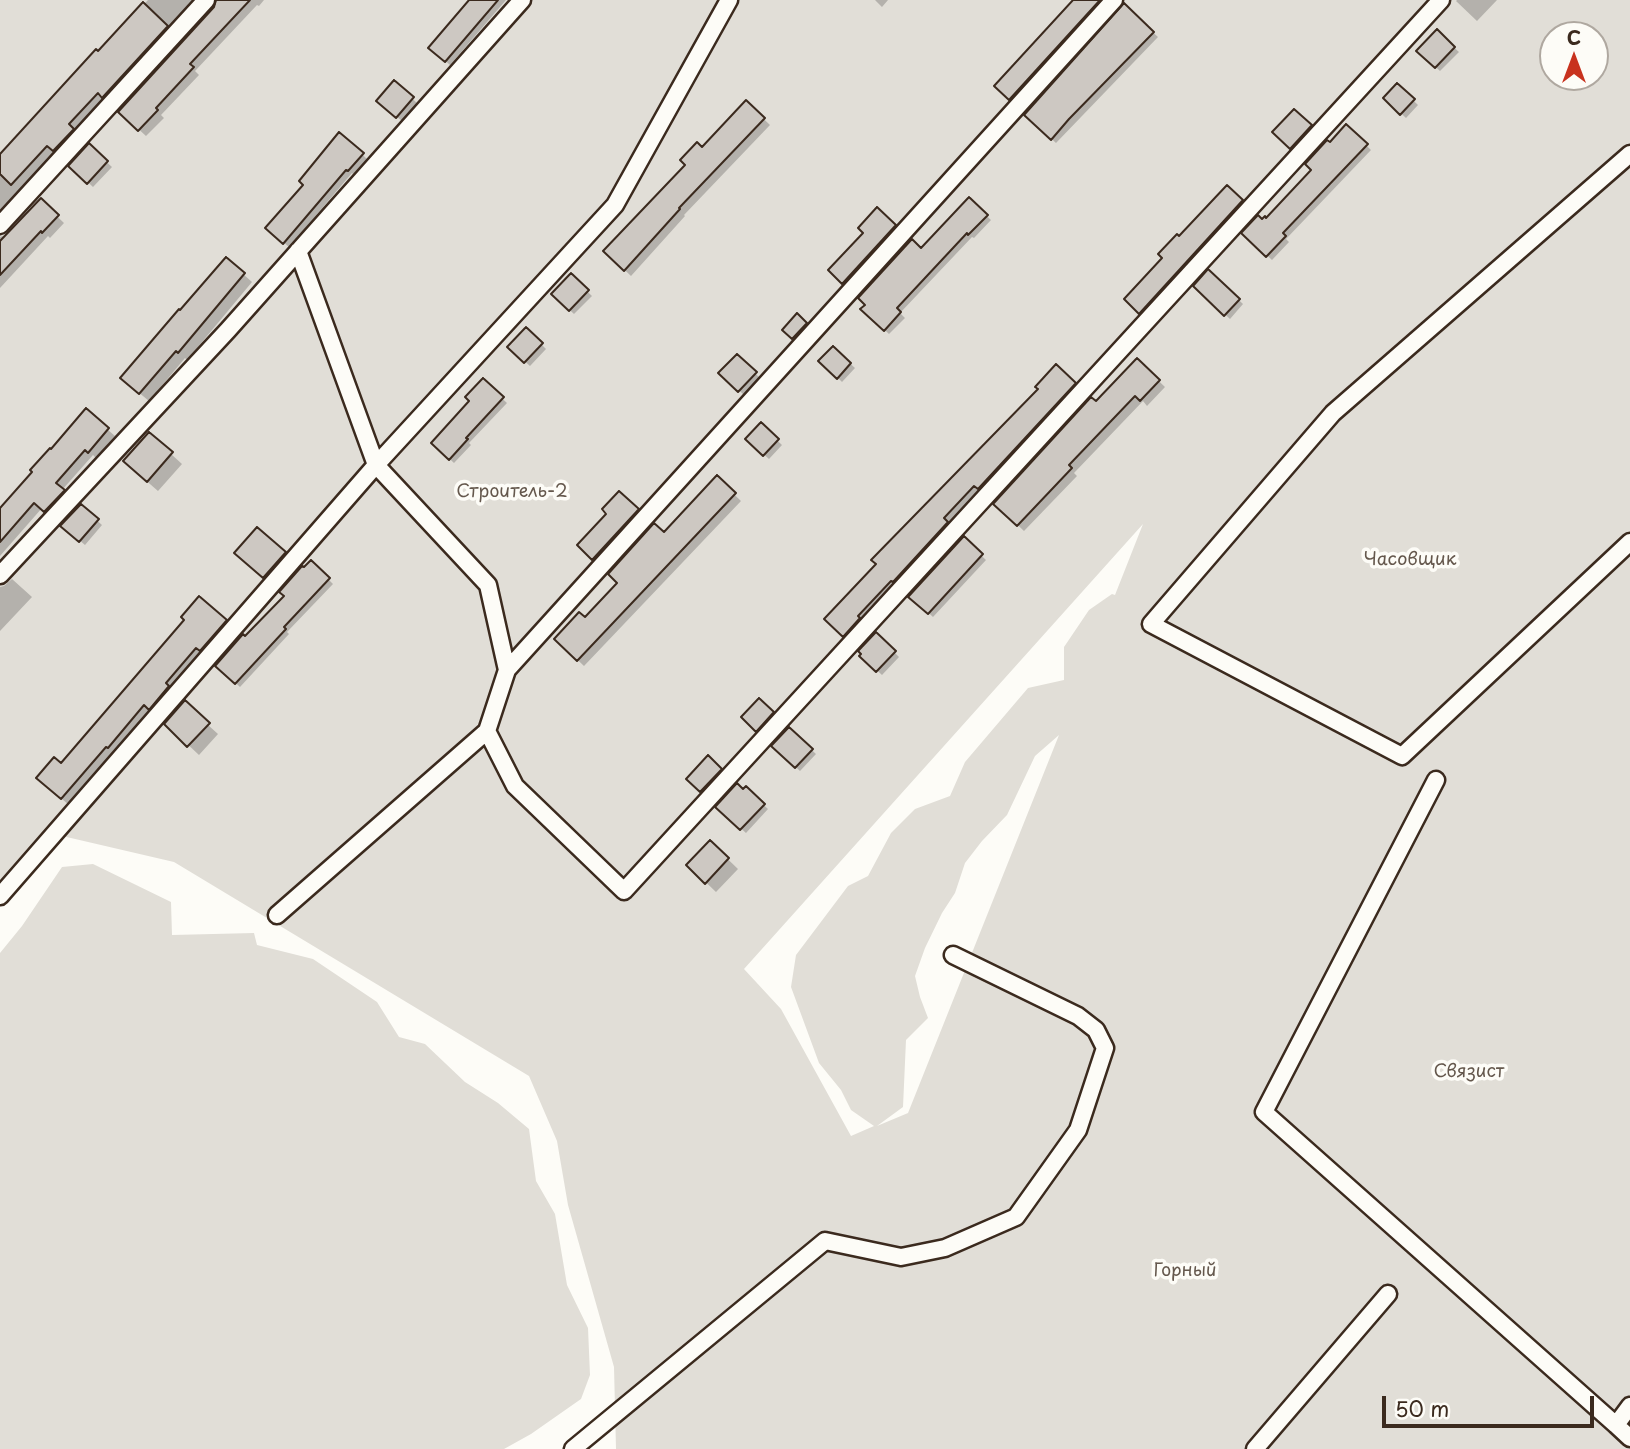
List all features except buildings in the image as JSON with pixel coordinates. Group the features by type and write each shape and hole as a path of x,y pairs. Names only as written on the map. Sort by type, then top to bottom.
{"lane":[{"path":"0,225 206,0"},
{"path":"0,575 228,330 522,0"},
{"path":"0,896 376,465 615,205 729,0"},
{"path":"276,915 487,731 507,670 1114,0"},
{"path":"487,731 515,786 624,891 1441,0"},
{"path":"1630,154 1333,413 1151,624 1402,756 1630,542"},
{"path":"298,251 376,465 488,584 507,670"},
{"path":"1436,780 1264,1112 1630,1438"},
{"path":"573,1449 825,1241 901,1257 945,1248 1016,1217 1078,1130 1105,1048 1096,1030 1078,1016 953,955"},
{"path":"1255,1449 1388,1294"},
{"path":"1616,1425 1630,1406"}],"green space":[{"path":"0,0 1630,0 1630,1449 616,1449 614,1367 568,1205 557,1141 529,1076 174,862 58,835 0,898","holes":["1143,524 1115,595 1112,594 1089,610 1064,647 1064,680 1028,688 965,762 950,796 915,809 891,833 868,876 848,886 796,955 791,987 819,1063 841,1090 851,1110 874,1126 851,1136 781,1009 744,969","1059,735 908,1113 877,1126 903,1107 906,1040 928,1018 915,976 925,948 955,893 965,863 1007,815 1035,756"]},
{"path":"93,864 171,902 172,935 254,933 257,945 313,959 377,1002 399,1037 425,1044 465,1082 498,1103 529,1129 536,1181 555,1214 567,1285 588,1328 590,1375 581,1399 531,1434 504,1449 0,1449 0,953 62,867"}],"park label":[{"name":"Строитель-2","path":"512,492"},
{"name":"Часовщик","path":"1410,560"},
{"name":"Связист","path":"1469,1072"},
{"name":"Горный","path":"1185,1271"}]}
